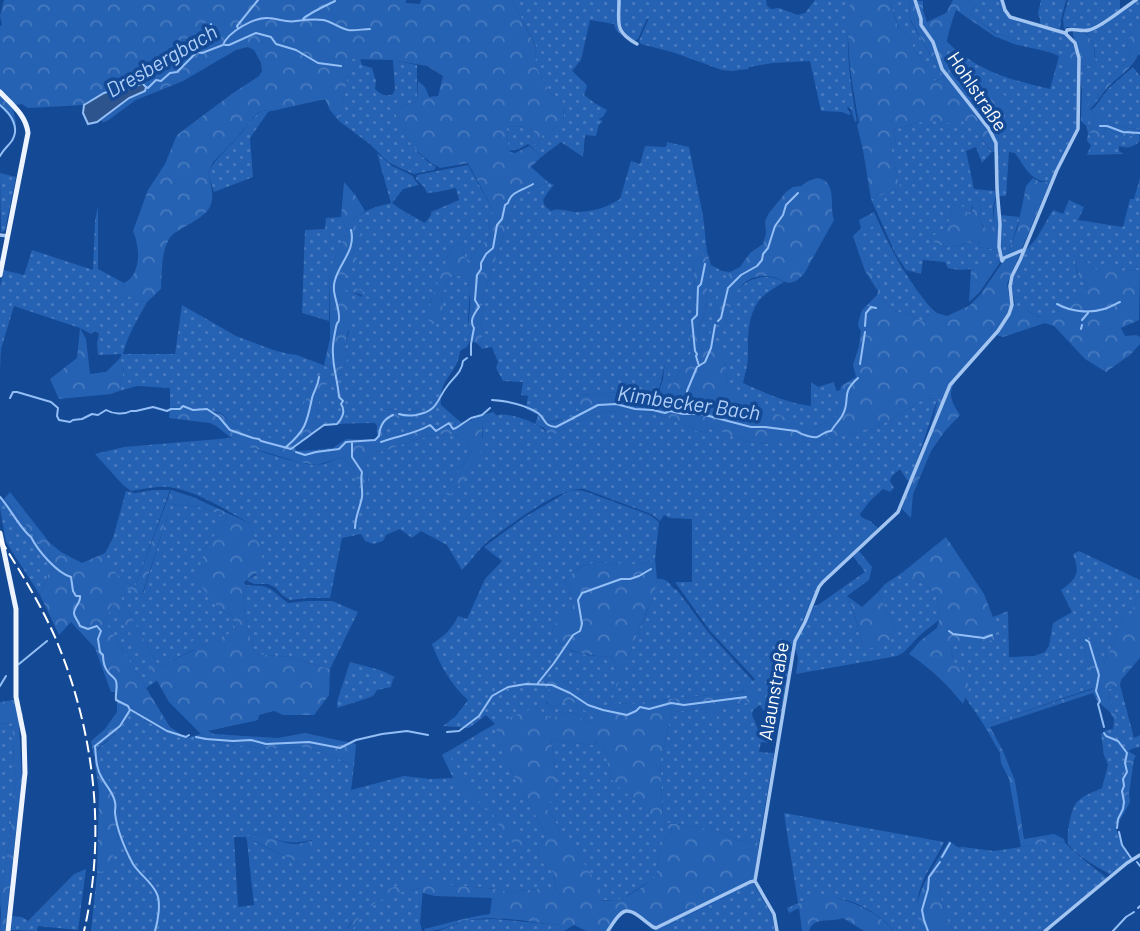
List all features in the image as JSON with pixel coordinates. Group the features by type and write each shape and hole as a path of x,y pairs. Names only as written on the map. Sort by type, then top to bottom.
{"main road":[{"path":"0,92 17,109 26,123 27,136 3,238 0,275"},
{"path":"0,533 16,609 16,697 24,736 25,773 8,931"}],"street":[{"path":"619,0 621,32 637,44"},
{"name":"Hohlstraße","path":"915,0 921,25 933,42 942,69 989,129 996,143 999,247 1002,261 1024,250"},
{"path":"1002,0 1010,16 1065,33 1074,43 1079,58 1078,129 1056,170 1024,250"},
{"path":"1065,33 1070,29 1087,31 1095,28 1136,0"},
{"name":"Alaunstraße","path":"755,881 792,652 797,636 819,587 898,512 950,385 998,331 1009,314 1012,305 1010,281 1024,250"},
{"path":"1045,931 1140,855"},
{"path":"608,931 615,919 625,911 633,912 656,928 755,881 774,914 777,931"}],"green space":[{"path":"4,0 406,0 406,3 420,4 421,0 512,0 536,47 535,65 550,93 563,102 564,122 543,135 537,145 529,141 534,131 528,126 507,127 508,151 515,153 529,146 540,158 531,167 548,182 516,198 483,297 483,341 478,344 470,340 470,290 464,275 451,277 441,296 444,316 440,322 432,324 427,318 450,249 460,243 465,258 469,260 474,256 477,249 491,236 488,221 494,212 468,163 440,168 430,162 411,144 394,110 417,101 418,81 425,87 429,97 438,96 443,76 427,66 393,60 351,59 339,121 325,99 272,111 262,110 256,114 213,162 208,173 212,194 210,207 169,239 163,257 161,289 147,302 138,301 121,293 124,283 130,279 137,267 138,252 133,231 148,190 165,164 177,135 259,76 262,71 261,63 254,50 248,47 236,50 183,81 136,100 102,123 100,120 129,98 145,91 137,85 131,89 120,88 104,93 84,105 28,108 22,104 16,105 13,109 16,123 14,128 10,117 0,107 0,16"},
{"path":"512,0 618,0 618,28 621,35 614,24 590,20 581,60 572,71 587,86 584,95 607,110 603,117 598,119 602,120 602,123 599,124 596,136 585,135 583,157 561,142 540,158 528,144 508,151 507,127 528,126 534,131 529,141 537,145 543,135 564,122 563,102 550,93 535,65 536,46"},
{"path":"620,0 766,0 771,9 779,8 798,15 805,13 815,0 850,0 849,60 857,121 855,122 848,107 851,114 849,115 821,111 810,61 722,70 641,44 639,41 649,18 638,39 634,41 622,28"},
{"path":"850,0 889,0 898,27 911,40 914,50 935,81 944,78 910,19 909,0 923,1 927,22 946,13 953,0 970,0 975,7 969,13 997,35 1015,40 1014,44 994,36 956,10 947,42 947,62 957,79 966,87 988,85 1008,99 1000,151 993,152 962,121 958,125 925,122 893,130 896,142 890,144 900,188 871,199 857,125 859,122 850,64 847,28"},
{"path":"889,0 909,0 910,20 944,78 934,81 914,50 911,40 899,28"},
{"path":"970,0 1001,0 1012,19 1066,35 1070,40 1078,79 1077,128 1050,182 1033,176 1015,153 1009,152 1006,196 998,196 997,151 971,85 966,87 959,83 945,58 946,41 970,60 995,73 1050,89 1059,56 1014,44 1015,40 998,35 969,13 975,7"},
{"path":"1041,0 1066,0 1060,29 1040,24 1038,13"},
{"path":"1068,0 1120,0 1120,10 1089,29 1066,27 1064,30 1063,19"},
{"path":"1140,0 1140,24 1126,46 1130,57 1109,79 1090,108 1081,85 1080,67 1095,65 1095,56 1093,42 1084,32 1090,31"},
{"path":"1137,24 1140,24 1140,55 1090,109 1114,124 1140,129 1140,137 1139,134 1126,137 1106,129 1099,140 1094,140 1090,132 1095,120 1092,116 1086,126 1081,121 1082,87 1090,108 1109,79 1130,57 1126,46"},
{"path":"1073,31 1089,37 1095,52 1095,65 1078,67 1078,79 1065,62 1070,40 1081,57"},
{"path":"351,58 360,59 362,65 372,68 376,81 375,89 386,95 393,94 395,89 393,60 417,65 417,101 394,110 410,142 421,156 436,167 434,170 414,174 388,162 371,145 339,121"},
{"path":"1133,67 1140,76 1140,129 1114,124 1090,110 1108,89"},
{"path":"262,110 271,111 250,138 253,177 214,192 208,173 218,158"},
{"path":"1091,115 1095,120 1090,132 1094,140 1099,140 1106,129 1126,137 1139,134 1140,141 1130,147 1119,146 1119,151 1124,154 1087,155 1091,145 1087,141 1086,126"},
{"path":"936,120 957,124 962,120 992,152 982,163 976,147 966,151 974,189 996,191 996,194 994,227 985,228 979,220 981,207 975,195 970,216 964,207 952,205 948,224 931,240 949,247 979,238 978,247 998,250 1000,261 961,270 948,268 945,262 923,260 921,274 906,270 895,253 871,199 900,188 890,144 896,142 893,130"},
{"path":"667,142 689,147 703,216 707,252 693,263 696,308 688,320 692,351 672,385 666,360 656,401 621,392 580,395 575,405 580,410 572,417 545,423 538,415 526,409 528,396 521,395 523,382 503,381 496,368 498,362 492,347 482,349 478,344 483,341 483,297 516,198 548,182 554,185 543,200 551,211 558,209 584,212 605,207 620,199 631,161 640,164 645,146 665,147"},
{"path":"377,153 392,166 413,176 419,185 403,189 392,203 425,223 431,212 459,200 456,188 427,193 416,179 417,175 468,165 494,212 488,221 491,236 477,249 474,256 469,260 465,258 460,243 450,249 430,303 444,316 441,296 451,277 466,277 470,290 470,340 467,347 460,351 456,365 442,388 441,396 441,405 458,420 454,426 419,429 388,438 384,432 389,419 413,418 419,409 408,412 385,409 377,426 375,423 322,426 316,422 319,400 313,382 287,445 234,425 221,413 170,407 170,388 137,386 119,391 124,368 121,354 98,355 99,334 95,331 91,334 14,306 1,349 0,370 0,287 3,270 24,275 32,250 93,270 98,206 98,269 124,283 121,292 138,301 147,302 123,354 175,354 182,305 236,336 273,350 297,355 336,370 334,374 344,376 341,371 347,360 345,347 349,331 345,289 362,297 361,292 347,284 344,276 355,241 353,219 391,203"},
{"path":"0,173 16,177 5,231 1,232"},
{"path":"817,178 828,184 832,195 834,220 804,274 789,283 773,277 752,278 744,283 733,298 726,327 714,324 718,286 730,272 740,267 750,253 763,244 766,234 765,221 769,213 786,192"},
{"path":"1033,178 1040,182 1050,182 1007,284 1010,302 1039,317 1057,314 1058,304 1077,299 1088,290 1085,281 1077,277 1075,262 1080,256 1099,272 1108,263 1120,271 1140,270 1139,320 1121,328 1125,336 1140,337 1140,344 1130,355 1106,372 1085,359 1054,326 1045,323 1003,337 996,335 952,387 952,400 960,415 931,451 913,494 911,518 902,509 938,398 924,399 871,430 811,443 782,438 766,444 744,441 713,428 699,432 673,419 643,411 633,415 622,411 598,412 555,434 547,433 544,428 535,424 538,415 545,423 575,414 579,411 575,405 580,395 621,392 656,401 663,379 666,354 667,373 672,385 692,351 688,320 696,308 693,263 707,252 711,272 698,343 707,346 711,331 717,333 714,348 725,354 727,388 737,399 740,396 811,430 830,421 836,417 841,386 856,377 853,365 861,331 859,320 862,310 878,291 865,271 853,236 861,228 859,220 874,212 878,221 858,239 866,264 878,281 887,306 924,322 932,309 947,316 969,306 980,295 1008,254 1018,226 1026,186"},
{"path":"1140,178 1140,270 1099,272 1080,256 1075,262 1078,277 1085,281 1088,291 1077,299 1058,305 1057,315 1040,317 1015,305 1011,283 1014,275 1025,251 1036,239 1053,210 1063,214 1069,200 1084,207 1078,220 1123,227 1130,199 1134,199"},
{"path":"344,182 365,211 353,219 361,233 354,245 357,258 344,276 347,284 373,296 345,290 351,305 352,327 348,331 345,347 347,360 341,371 345,376 334,375 336,370 324,365 330,339 330,269 347,231 341,217"},
{"path":"973,195 981,207 979,220 984,228 994,227 997,197 998,250 978,247 979,238 949,247 931,240 932,236 948,224 952,205 964,207 970,216"},
{"path":"1000,215 1020,217 1004,259 1000,252"},
{"path":"341,217 347,231 330,269 329,321 302,313 305,230 325,229 326,218"},
{"path":"878,221 902,267 932,309 924,322 887,306 878,281 866,264 858,239"},
{"path":"1001,261 979,293 969,302 971,269"},
{"path":"711,265 730,272 718,287 718,304 713,315 715,324 726,326 732,299 741,286 762,277 784,282 763,296 754,308 743,383 785,400 811,406 811,382 818,387 834,382 836,391 841,390 836,417 811,430 740,397 737,400 727,388 725,354 698,343"},
{"path":"80,328 86,339 90,374 106,372 121,357 124,367 119,391 59,399 50,379 77,358"},
{"path":"324,376 328,378 323,399 319,400 316,422 322,426 295,446 296,451 333,448 346,439 373,440 377,437 377,426 381,422 384,409 408,412 420,409 419,415 413,418 389,419 384,432 388,438 419,429 454,426 458,420 464,424 493,412 496,415 482,422 482,448 477,461 448,497 445,491 471,453 467,442 458,436 435,435 388,450 372,452 366,462 368,482 357,486 355,470 342,457 317,465 298,462 239,444 210,423 169,418 170,407 204,410 221,414 234,425 287,444 313,382"},
{"path":"938,398 910,481 900,469 890,481 894,488 890,492 883,489 869,502 860,514 861,517 878,528 822,581 793,641 782,711 767,716 760,705 753,710 752,715 758,729 766,729 766,733 772,734 770,743 761,742 759,752 774,753 759,843 737,840 715,830 663,822 672,830 660,848 656,877 624,898 601,901 578,853 560,833 546,808 550,795 558,787 551,740 592,745 599,741 604,747 611,779 632,795 643,809 663,818 660,762 672,712 708,708 717,718 718,706 743,704 749,686 741,692 619,704 614,697 609,705 600,707 554,673 543,686 557,694 545,702 552,707 570,700 597,719 590,723 571,712 550,718 536,707 507,764 547,836 538,849 540,861 554,873 556,893 538,889 508,892 434,882 384,891 345,931 91,931 97,874 109,867 117,845 120,805 103,771 95,765 95,759 98,750 116,733 130,714 140,712 145,721 186,738 201,734 215,742 268,749 306,747 354,766 351,790 404,776 453,778 442,755 495,724 486,715 469,728 443,726 456,716 468,700 447,674 432,644 447,632 458,616 467,619 485,579 502,561 484,547 523,518 568,491 535,508 488,541 462,570 447,545 421,531 412,538 400,529 386,535 383,541 373,544 365,541 361,534 342,538 330,598 290,600 268,584 254,584 246,580 256,575 262,548 249,523 210,501 179,489 160,487 131,491 95,454 124,447 231,438 285,459 308,464 319,465 342,457 355,470 358,486 368,482 366,462 372,452 388,450 421,438 447,434 458,436 467,442 471,453 445,490 483,437 482,422 498,415 524,419 547,433 555,434 598,412 643,411 673,419 699,432 713,428 744,441 766,444 782,437 811,443 871,430 924,399","holes":["584,489 651,514 660,521 664,515 669,518 692,519 692,582 675,582 710,631 755,679 753,681 708,632 677,590 662,579 657,579 649,608 617,686 615,663 611,657 574,652 557,640 552,630 555,624 573,609 572,597 565,581 573,572 590,564 641,564 655,559 659,522 650,515 584,491 570,491","261,833 291,842 312,840 297,862 253,841 247,841 254,905 238,907 234,837"]},
{"path":"170,490 135,587 116,574 105,553 113,538 126,491 135,493"},
{"path":"171,490 193,497 249,523 262,548 262,569 244,583 244,610 255,654 288,657 330,669 329,695 314,715 283,715 274,711 259,715 258,720 208,731 214,734 278,738 305,733 356,744 354,766 306,747 268,749 215,742 201,734 169,702 113,603 105,621 170,727 186,738 169,736 160,726 145,721 140,712 130,714 115,734 99,747 94,757 91,741 105,729 117,712 117,692 111,692 95,648 71,622 59,635 40,595 53,562 4,499 10,492 49,542 61,552 82,563 105,553 116,573 135,587","holes":["171,504 199,507 227,517 206,548 195,579 220,609 232,616 236,630 203,646 198,638 192,641 194,650 159,667 121,598 127,589 142,595"]},
{"path":"0,495 53,562 40,595 6,542"},
{"path":"171,504 199,507 227,517 206,548 220,609 232,616 236,631 203,646 198,638 195,649 159,667 121,598 127,589 143,594"},
{"path":"946,537 984,594 997,622 994,640 950,645 953,660 964,671 969,688 963,704 938,677 909,654 937,628 939,620 937,595 903,572"},
{"path":"859,551 872,567 869,580 847,596 863,648 895,633 894,625 878,592 903,572 937,595 939,620 897,656 796,674 798,658 795,648 814,606 865,572 853,556"},
{"path":"1079,551 1140,580 1140,596 1136,599 1132,614 1121,617 1103,666 1079,639 1085,649 1093,688 984,725 965,697 969,688 953,660 950,644 994,640 993,617 1008,611 1009,657 1034,656 1045,652 1049,646 1053,623 1072,612 1061,590 1076,574 1073,554"},
{"path":"655,559 655,592 628,656 624,674 616,687 615,663 611,657 575,651 562,645 555,637 552,630 555,624 573,609 572,597 565,581 574,572 590,564 641,564"},
{"path":"246,585 267,588 288,603 332,601 358,612 330,669 288,657 255,654 244,610"},
{"path":"878,592 894,625 895,633 881,645 863,648 854,611 847,596 862,607"},
{"path":"1140,596 1140,658 1121,680 1120,685 1109,689 1110,702 1117,719 1098,702 1093,693 990,727 1015,781 1024,839 1054,834 1064,839 1065,843 1021,847 1009,779 1001,763 1000,753 984,725 1093,689 1079,630 1099,644 1104,664 1121,617 1132,613 1136,599"},
{"path":"113,603 158,680 146,688 105,621"},
{"path":"350,662 395,677 391,687 377,690 371,697 337,708"},
{"path":"554,673 600,707 609,705 614,696 619,704 742,692 749,686 758,700 719,706 717,718 712,718 708,708 672,712 660,762 663,818 658,822 632,795 624,793 611,779 604,747 598,741 592,745 551,740 558,787 550,795 551,801 546,808 600,890 598,897 601,901 623,898 656,877 660,848 672,830 662,825 663,822 715,830 737,840 759,843 754,880 658,931 632,913 620,912 607,931 586,931 574,925 560,931 559,925 491,918 469,920 438,930 425,931 424,929 490,914 492,898 435,896 423,893 422,888 381,900 363,913 352,931 345,931 369,903 384,891 409,881 428,878 447,885 508,892 538,889 556,892 554,873 540,861 538,849 547,836 507,764 495,724 536,707 550,718 571,712 590,723 596,719 570,700 552,707 545,701 556,694 543,686"},
{"path":"1120,685 1134,738 1140,735 1140,747 1128,751 1116,828 1130,859 1111,875 1078,854 1069,845 1068,837 1077,802 1102,788 1108,765 1101,734 1113,729 1114,719 1117,719 1110,702 1109,689"},
{"path":"13,700 23,714 19,727 22,778 5,931 0,931 0,900 15,782 12,723 0,724 0,702"},
{"path":"12,723 15,782 0,900 0,724"},
{"path":"1128,751 1136,756 1129,793 1130,802 1116,828 1122,779"},
{"path":"447,752 472,791 497,809 510,825 533,843 527,850 518,842 508,842 492,813 457,783 444,754"},
{"path":"95,765 103,771 113,787 120,805 117,845 109,868 97,874 99,791"},
{"path":"784,813 944,842 926,874 918,898 918,914 923,931 894,931 862,906 837,898 824,897 798,903"},
{"path":"261,833 286,843 315,841 318,845 297,862 254,841 247,841 246,837"},
{"path":"949,841 959,848 954,848 935,879 951,931 923,931 917,915 919,896"},
{"path":"1055,842 1065,843 1107,878 1042,931 951,931 935,879 954,848 994,851"},
{"path":"86,869 78,930 38,926 37,931 11,930 12,916 28,921 74,874"},
{"path":"754,884 772,915 775,931 658,931"},
{"path":"423,888 420,923 422,931 352,931 364,913 381,900"},
{"path":"818,895 859,906 894,931 864,931 843,918 815,923 809,931 802,931 799,908 789,913 787,908"},
{"path":"494,919 560,925 560,931 438,931 467,920"}],"shaded area":[{"path":"142,83 146,87 145,91 129,98 97,122 88,124 83,113 84,105 104,93 120,88 131,89"}],"waterway":[{"path":"238,28 258,0"},
{"path":"303,19 335,1"},
{"name":"Dresbergbach","path":"146,87 156,80 161,81 170,73 177,72 197,52 202,53 223,45 236,30 262,18 320,20 348,30 370,29"},
{"path":"194,53 213,35 211,24"},
{"path":"225,45 256,33 271,37 276,44 296,50 318,63 341,66"},
{"name":"Dresbergbach","path":"0,105 11,117 15,127 14,137 0,156"},
{"path":"1100,126 1140,133"},
{"path":"471,355 474,328 472,320 479,307 475,300 481,263 493,248 497,225 502,219 505,205 515,193 533,184"},
{"path":"718,321 728,288 762,260 786,205 798,193"},
{"name":"Kimbecker Bach","path":"10,398 13,392 17,392 51,402 58,408 59,420 70,422 92,414 98,415 106,410 122,413 153,407 167,411 183,406 193,410 207,409 219,417 230,430 291,449 324,425 337,424 343,415 343,401 339,397 333,359 339,321 334,285 351,244 351,230"},
{"path":"699,366 692,320 697,315 698,287 705,264"},
{"path":"1057,304 1073,310 1092,311 1120,302"},
{"path":"865,326 866,313 871,307 876,308"},
{"path":"1082,320 1088,313"},
{"path":"680,413 683,409 682,400 687,398 687,391 697,367 705,362 711,348 715,325"},
{"path":"1081,329 1082,325"},
{"path":"860,364 865,332"},
{"path":"399,414 416,415 433,408 467,358"},
{"path":"286,447 305,425 319,377"},
{"name":"Kimbecker Bach","path":"492,400 527,407 541,415 547,424 556,427 598,405 616,404 665,413 670,411 701,414 751,427 796,431 815,437 831,431 845,410 849,389 858,378"},
{"name":"Kimbecker Bach","path":"381,442 430,425 436,431 449,423 453,429 482,415 490,408"},
{"name":"Kimbecker Bach","path":"296,452 305,455 339,449 346,442 375,440 383,423 393,415"},
{"path":"352,443 352,457 362,472 362,497 355,528"},
{"path":"0,497 43,555 71,577 73,591 76,596 80,596 74,611 75,616 80,626 88,629 97,626 101,631 98,639 100,652 106,668 116,681 116,700 130,710 120,726 95,746 96,759 100,774 114,798 118,826 127,852 157,894 159,907 155,931"},
{"path":"538,683 573,635 580,631 582,624 578,600 582,593 621,579 639,576 651,569"},
{"path":"949,631 953,634 984,638 992,635"},
{"path":"1086,640 1089,642 1099,675 1096,691 1104,727"},
{"path":"19,664 47,641"},
{"path":"0,686 6,676"},
{"path":"447,732 459,731 479,716 492,696 508,687 526,684 552,685 588,705 627,715 640,707 649,709 671,703 684,705 746,697"},
{"path":"131,710 167,731 186,737 189,735"},
{"path":"196,737 251,740 266,744 309,742 340,748 356,740 382,734 407,731 428,735"},
{"path":"1104,733 1118,741 1127,753 1127,772 1122,791 1124,802 1117,828"},
{"path":"1119,832 1122,845 1131,858"},
{"path":"942,857 950,843"},
{"path":"928,931 922,910 929,877 940,862"},
{"path":"1137,862 1140,866"},
{"path":"1113,931 1134,912"}],"railway":[{"path":"0,539 55,637 79,708 87,745 93,782 95,857 84,931"}]}
